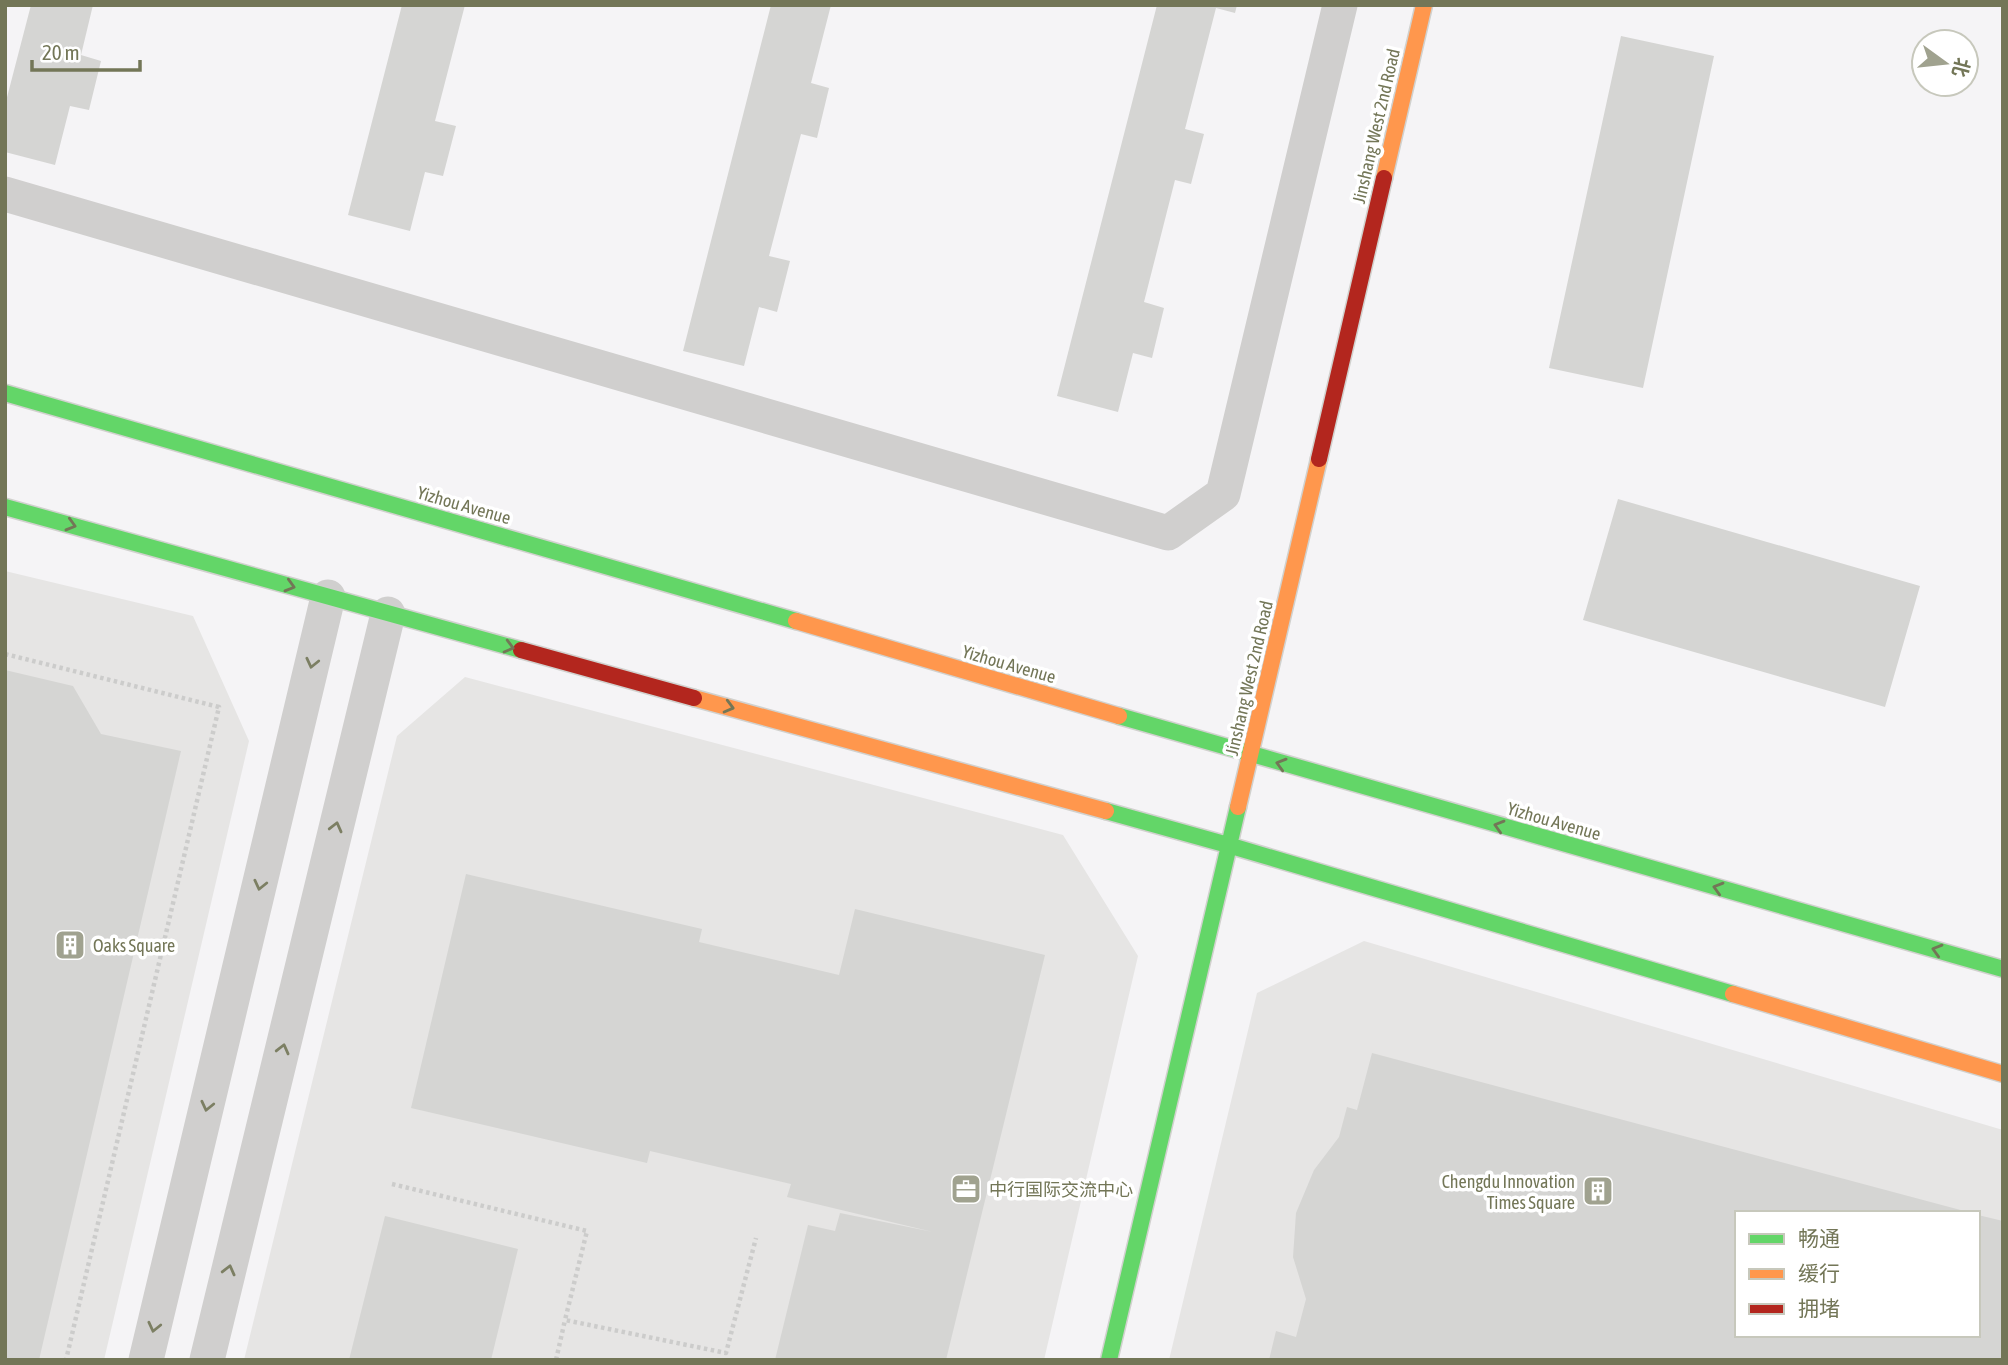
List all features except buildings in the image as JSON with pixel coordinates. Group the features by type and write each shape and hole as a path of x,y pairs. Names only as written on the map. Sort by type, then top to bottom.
{"main road":[{"name":"Jinshang West 2nd Road","path":"1109,1360 1424,5"},
{"name":"Yizhou Avenue","path":"5,393 1251,755 2003,969"},
{"path":"5,507 1228,845 2003,1074"}],"street":[{"path":"5,194 1168,533 1223,494 1340,5"},
{"path":"146,1360 328,597"},
{"path":"207,1360 388,614"}],"path":[{"path":"5,654 219,707 66,1360"},
{"path":"392,1184 587,1231 556,1360"},
{"path":"724,1360 756,1238"},
{"path":"565,1320 726,1353"}],"shaded area":[{"path":"5,571 193,616 249,741 104,1360 5,1360"},
{"path":"465,677 1063,835 1138,956 1044,1360 244,1360 397,736"},
{"path":"1364,941 2003,1130 2003,1360 1169,1360 1257,993"}],"traffic: fast":[{"path":"5,393 796,621"},
{"path":"5,507 521,650"},
{"path":"1119,716 2003,969"},
{"path":"1109,1360 1238,807"},
{"path":"1106,811 1733,994"}],"traffic: slow":[{"path":"1384,178 1424,5"},
{"path":"1238,807 1319,459"},
{"path":"796,621 1119,716"},
{"path":"694,698 1106,811"},
{"path":"1733,994 2003,1074"}],"traffic: jam":[{"path":"1319,459 1384,178"},
{"path":"521,650 694,698"}],"place":[{"name":"Oaks Square","path":"70,945"},
{"name":"中行国际交流中心","path":"966,1189"},
{"name":"Chengdu Innovation Times Square","path":"1598,1191"}]}
